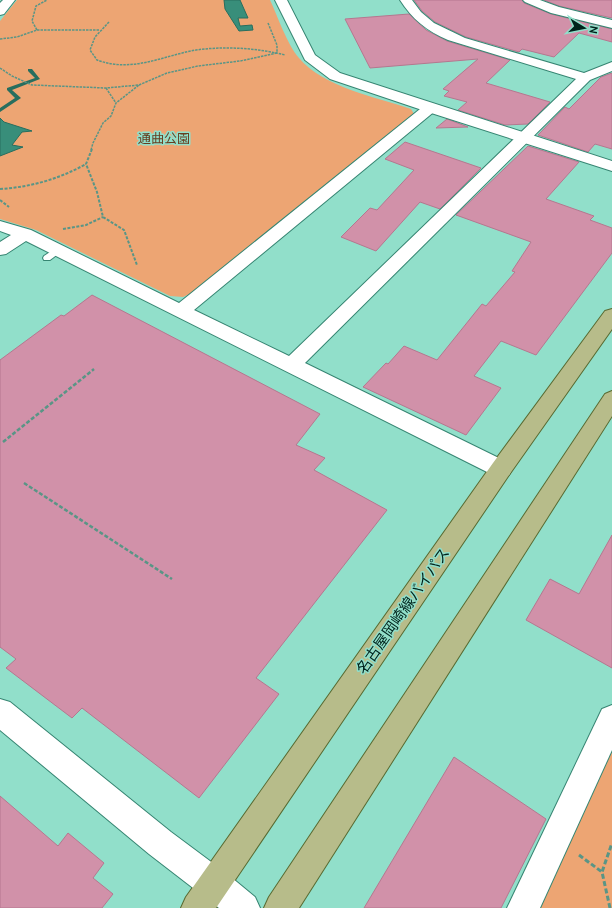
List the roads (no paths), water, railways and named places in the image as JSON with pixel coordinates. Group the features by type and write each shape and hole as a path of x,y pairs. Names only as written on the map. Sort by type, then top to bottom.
{"main road":[{"name":"名古屋岡崎線バイパス","path":"206,896 501,469 612,315"},
{"path":"280,908 610,406"}],"street":[{"path":"0,11 10,0"},
{"path":"281,0 310,56 320,66 335,76 612,166"},
{"path":"406,0 418,18 428,26 443,34 461,41 585,77"},
{"path":"529,0 555,10 612,24"},
{"path":"290,365 585,77 612,66"},
{"path":"181,311 430,108"},
{"path":"0,226 25,234 53,254 148,294 181,311 222,327 254,342 290,365 501,469"},
{"path":"0,250 25,234"},
{"path":"0,712 160,843 206,896 244,908"},
{"path":"523,908 612,719"}],"waterway":[{"path":"0,110 18,98 9,89 38,79 30,70"}],"park label":[{"name":"通曲公園","path":"164,138"}]}
